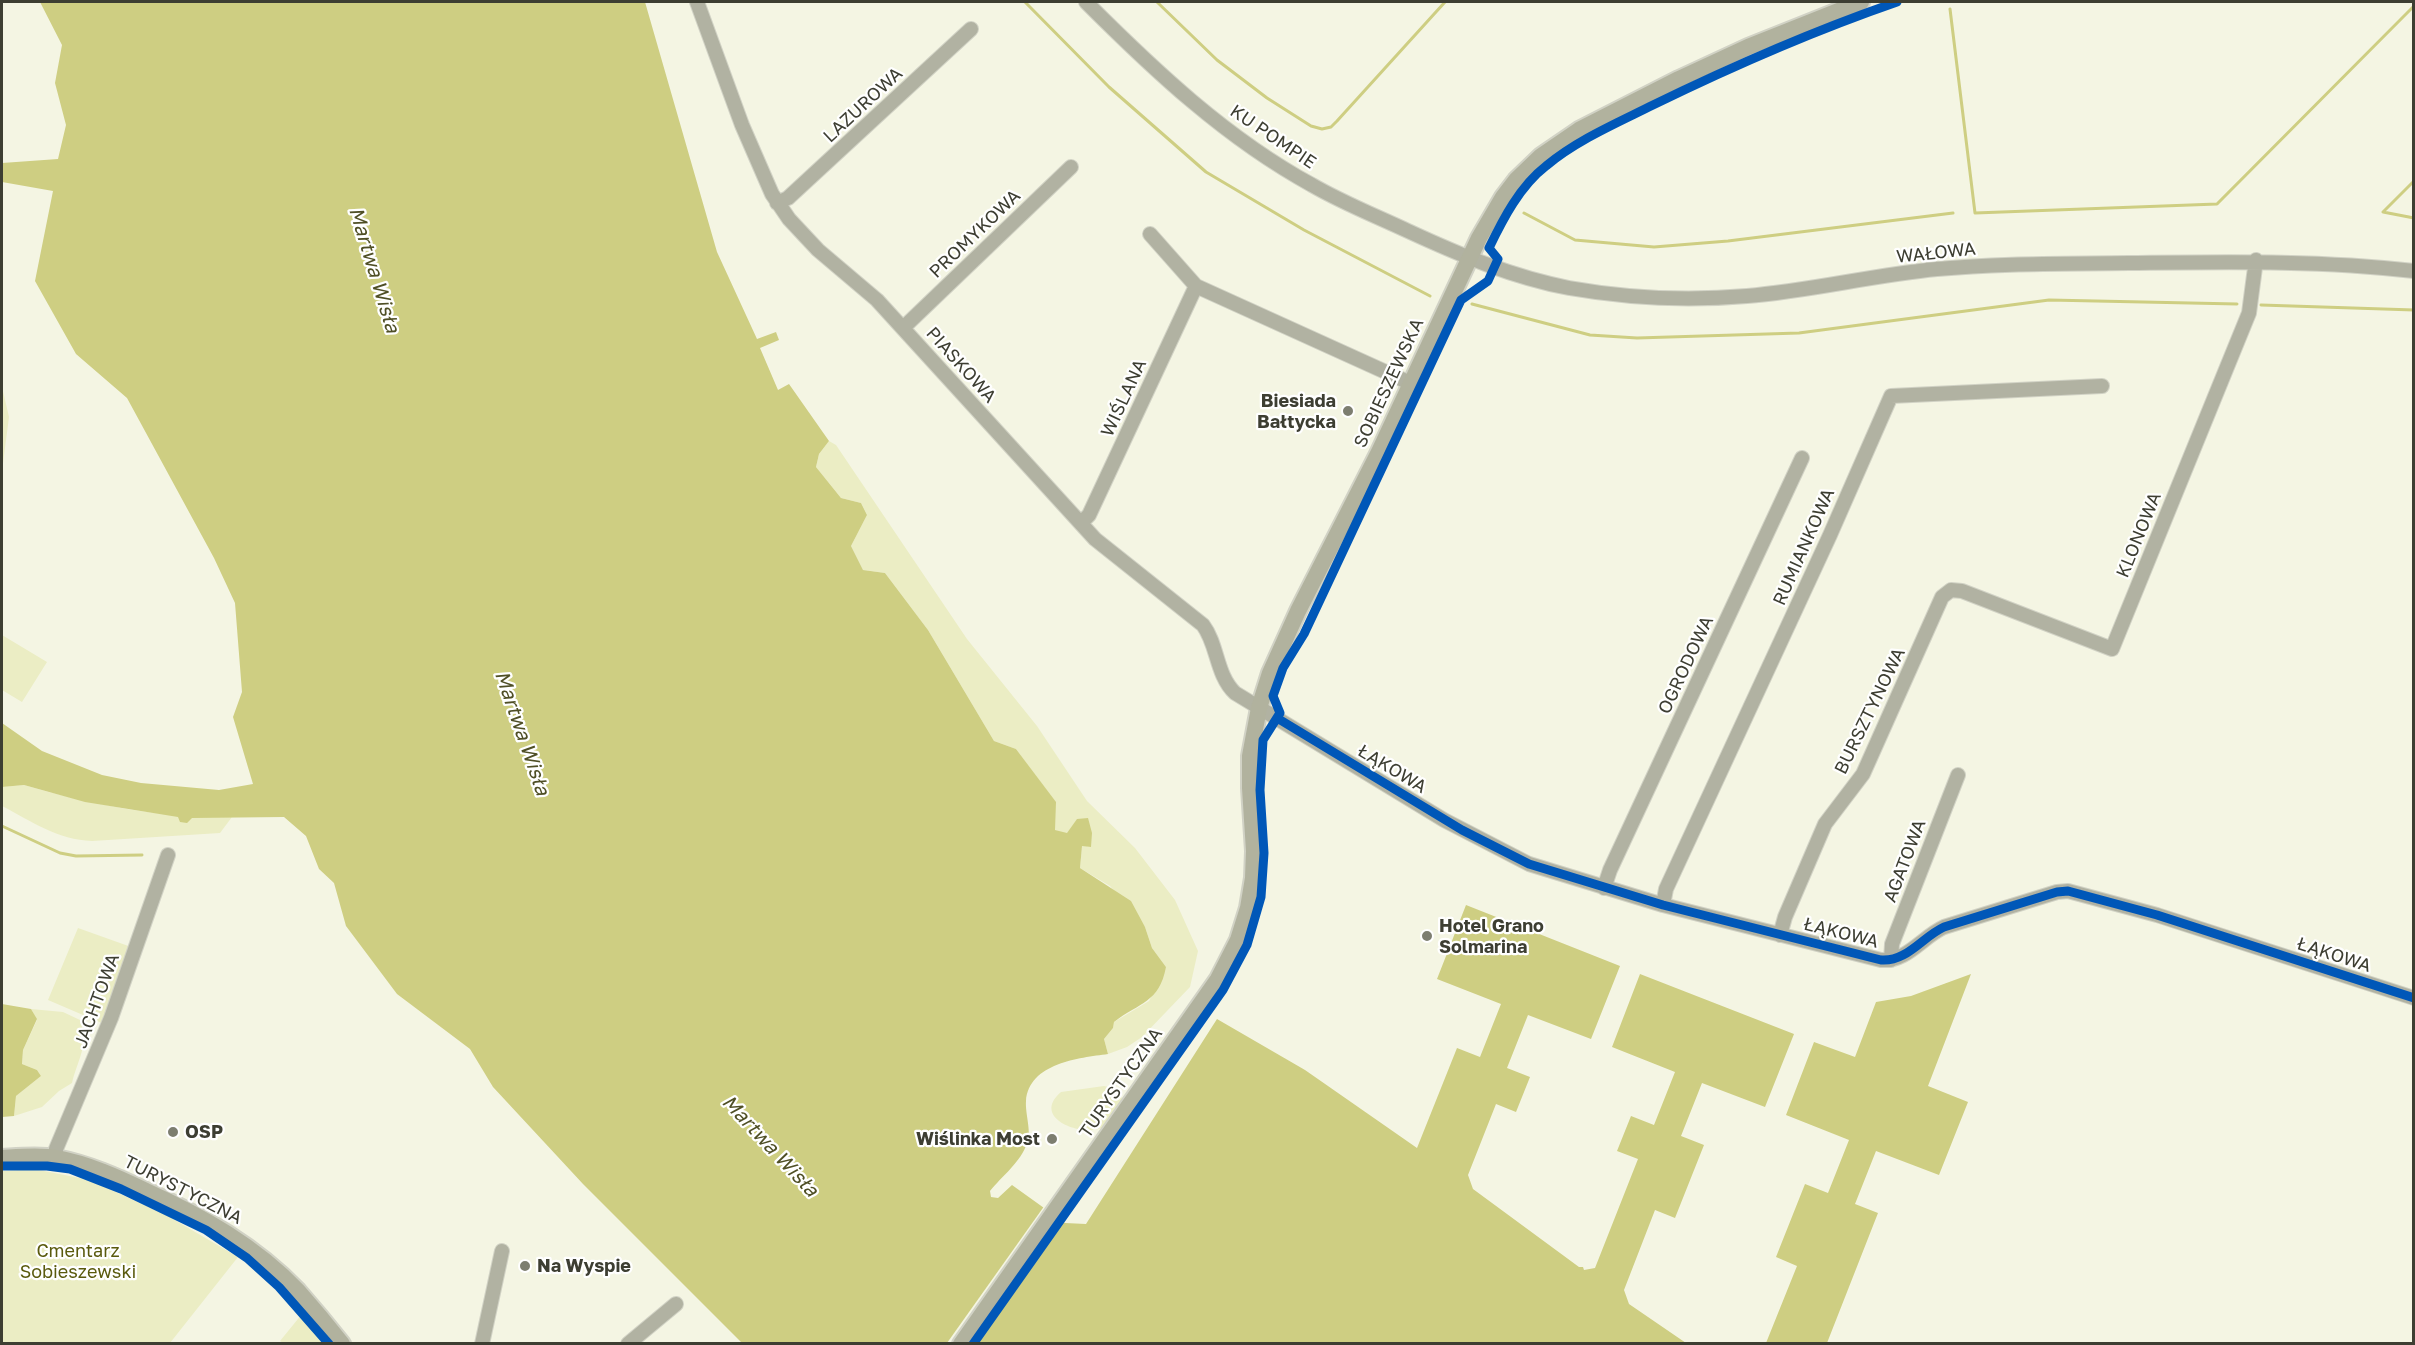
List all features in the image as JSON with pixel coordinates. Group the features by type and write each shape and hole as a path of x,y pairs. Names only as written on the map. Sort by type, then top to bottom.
{"main road":[{"name":"SOBIESZEWSKA","path":"1218,980 1238,940 1251,890 1254,850 1249,774 1259,708 1282,646 1379,452 1469,259 1503,197 1528,167 1579,130 1679,79 1783,32 1860,2"},
{"name":"TURYSTYCZNA","path":"961,1344 1218,980"},
{"name":"TURYSTYCZNA","path":"2,1158 55,1158 92,1167 114,1175 212,1223 243,1244 279,1274 297,1291 342,1344"}],"street":[{"name":"PIASKOWA","path":"697,2 742,125 777,202 789,219 818,250 865,289 903,328 1102,546 1203,624 1213,640 1226,682 1235,693 1259,708"},
{"name":"KU POMPIE","path":"1086,2 1153,68 1191,101 1267,158 1321,190 1469,259"},
{"name":"LAZUROWA","path":"777,202 788,198 970,29"},
{"name":"PROMYKOWA","path":"903,328 1071,167"},
{"path":"1150,234 1197,285 1410,383"},
{"name":"WAŁOWA","path":"1469,259 1511,273 1568,287 1630,295 1702,298 1776,293 1934,270 2006,265 2256,260 2338,263 2414,271"},
{"name":"KLONOWA","path":"1942,597 1951,590 1962,591 2112,649 2249,313 2256,260"},
{"name":"WIŚLANA","path":"1081,523 1089,515 1197,285"},
{"name":"RUMIANKOWA","path":"1663,905 1666,889 1830,535 1891,396 2102,386"},
{"name":"OGRODOWA","path":"1604,888 1610,870 1802,458"},
{"name":"BURSZTYNOWA","path":"1780,935 1785,917 1825,824 1863,774 1942,597"},
{"name":"ŁĄKOWA","path":"1259,708 1472,836 1541,869 1663,905 1780,935 1881,960 1891,960 1905,954 1944,927 2057,892 2068,891 2157,915 2414,998"},
{"name":"AGATOWA","path":"1891,960 1892,944 1958,775"},
{"name":"JACHTOWA","path":"55,1158 56,1149 111,1018 168,855"},
{"path":"482,1344 502,1251"},
{"path":"628,1344 676,1304"}],"green space":[{"path":"2,387 9,417 2,471"},
{"path":"829,441 836,445 967,639 1037,726 1087,801 1135,848 1175,900 1198,951 1190,987 1142,1037 1127,1047 1108,1054 1104,1039 1113,1028 1114,1022 1149,1001 1166,967 1152,948 1145,927 1110,886 1080,868 1082,845 1091,847 1077,820 1067,834 1055,830 1055,802 1016,749 994,741 928,630 885,573 863,570 851,546 867,515 861,503 841,498 816,467 819,454"},
{"path":"2,635 47,662 22,702 2,690"},
{"path":"24,785 75,799 153,813 232,817 220,833 80,840 45,829 2,806 2,787"},
{"path":"78,928 134,948 104,1024 48,1000"},
{"path":"31,1009 63,1012 80,1020 83,1038 82,1052 72,1083 59,1091 42,1107 14,1116 16,1096 41,1076 37,1070 22,1064 23,1050 37,1020"},
{"path":"1104,1086 1116,1091 1123,1102 1109,1123 1098,1129 1076,1129 1065,1125 1052,1111 1053,1102 1061,1092"},
{"name":"Cmentarz Sobieszewski","path":"34,1169 90,1180 166,1215 238,1257 170,1343 2,1343 2,1171"},
{"path":"302,1314 324,1343 283,1343 280,1341"}],"water":[{"name":"Martwa Wisła","path":"40,2 645,2 717,252 757,339 776,332 779,340 760,348 778,390 789,384 829,441 819,454 816,467 841,498 861,503 867,515 851,546 863,570 885,573 928,630 994,741 1016,749 1056,802 1055,830 1067,833 1077,819 1088,818 1092,833 1091,847 1082,846 1080,868 1131,901 1145,927 1152,948 1166,967 1159,988 1153,995 1114,1022 1113,1028 1104,1039 1108,1054 1057,1065 1036,1078 1029,1088 1026,1101 1029,1134 1027,1143 1016,1163 990,1191 991,1197 998,1198 1012,1185 1065,1223 1086,1224 1217,1019 1305,1070 1417,1148 1457,1048 1480,1057 1501,1004 1437,979 1466,905 1620,966 1591,1039 1528,1015 1507,1068 1530,1077 1516,1112 1496,1104 1468,1175 1473,1189 1579,1267 1583,1267 1584,1270 1595,1268 1638,1159 1617,1151 1631,1116 1654,1125 1675,1072 1612,1047 1640,974 1794,1034 1765,1107 1702,1083 1681,1136 1704,1145 1675,1218 1655,1210 1624,1290 1629,1304 1686,1343 742,1343 583,1184 493,1087 470,1049 397,994 346,926 334,883 319,869 306,836 284,817 192,818 187,823 180,822 178,817 85,802 24,785 2,787 2,723 42,751 102,775 141,783 219,790 253,784 233,717 242,692 235,603 214,558 127,398 76,354 35,281 53,191 2,182 2,163 58,159 66,125 55,83 62,45"},
{"path":"1971,974 1928,1086 1968,1102 1939,1175 1876,1151 1855,1204 1878,1213 1827,1343 1766,1343 1797,1266 1776,1257 1805,1184 1828,1193 1849,1140 1786,1115 1814,1042 1855,1057 1876,1002 1911,996"},
{"path":"2,1004 31,1009 37,1019 23,1050 22,1064 37,1070 41,1076 16,1096 14,1116 2,1117"}],"pier":[{"path":"1045,1205 1065,1219 976,1344 947,1343"}],"waterway":[{"path":"1025,2 1109,87 1206,172 1304,230 1430,296"},
{"path":"1157,2 1217,60 1267,98 1311,126 1322,129 1331,127 1337,121 1445,2"},
{"path":"1950,9 1975,213 2217,204 2414,6"},
{"path":"2414,181 2383,212 2414,218"},
{"path":"1524,213 1575,240 1654,247 1728,241 1953,213"},
{"path":"1472,304 1590,335 1637,338 1799,333 2049,300 2237,304"},
{"path":"2261,305 2414,310"},
{"path":"2,826 60,853 76,856 142,855"}],"cycle path":[{"path":"973,1344 1223,990 1247,945 1261,897 1264,853 1260,790 1263,740 1280,713 1273,696 1283,668 1304,634 1461,300 1488,281 1498,259 1489,248 1520,193 1537,174 1558,157 1611,125 1774,50 1897,2"},
{"path":"1277,718 1462,830 1529,864 1663,905 1881,960 1890,960 1907,953 1944,927 2057,892 2068,891 2157,915 2414,998"},
{"path":"2,1166 47,1166 70,1169 121,1189 206,1230 247,1258 279,1287 329,1344"}],"place":[{"name":"Biesiada Bałtycka","path":"1348,411"},
{"name":"Hotel Grano Solmarina","path":"1427,936"},
{"name":"OSP","path":"173,1132"},
{"name":"Wiślinka Most","path":"1052,1139"},
{"name":"Na Wyspie","path":"525,1266"}]}
